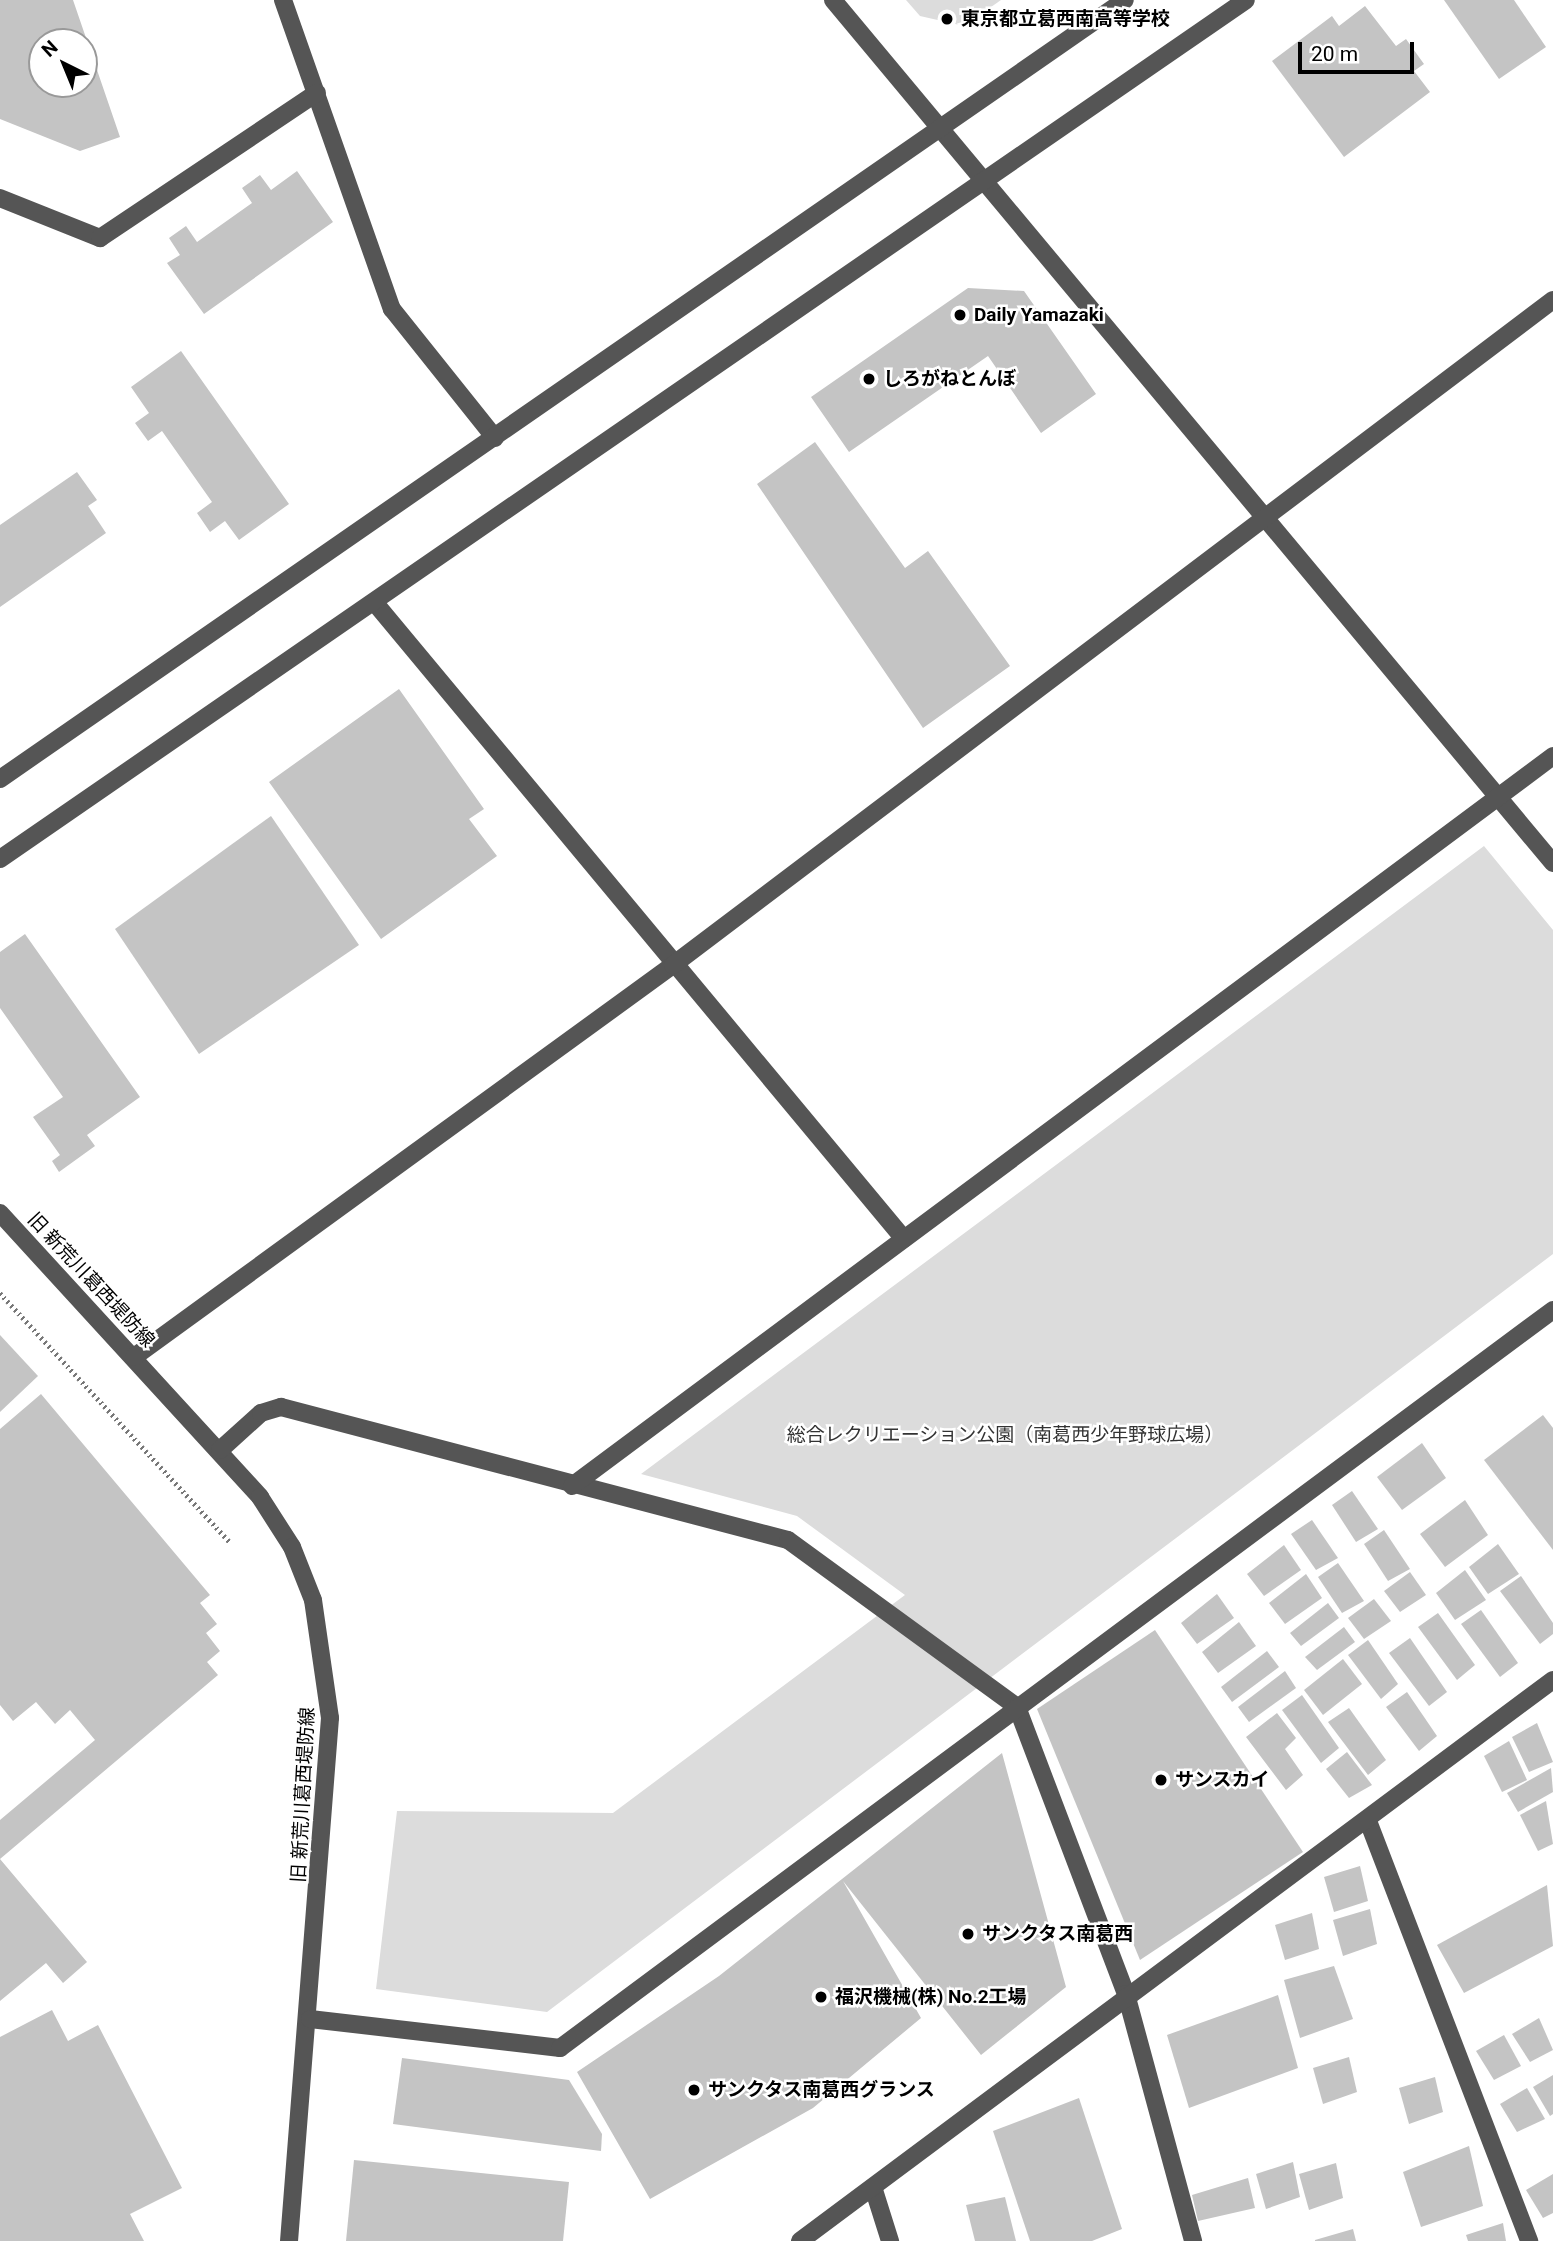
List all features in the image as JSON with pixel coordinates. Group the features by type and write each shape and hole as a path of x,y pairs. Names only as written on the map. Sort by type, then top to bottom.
{"street":[{"path":"283,0 392,309 495,438"},
{"path":"833,0 940,128 987,179 1262,517 1553,863"},
{"path":"0,779 1125,0"},
{"path":"0,859 1246,0"},
{"path":"0,198 100,238 317,93"},
{"path":"134,1357 673,965 1262,517 1553,300"},
{"path":"375,603 904,1240"},
{"path":"572,1486 1553,756"},
{"name":"旧 新荒川葛西堤防線","path":"0,1213 220,1450 292,1547 313,1600 323,1650 330,1718 310,2019 289,2241"},
{"path":"310,2019 560,2048 1553,1310"},
{"path":"220,1450 261,1413 281,1407 572,1486 788,1539 1017,1707 1126,1994 1193,2241"},
{"path":"800,2241 1126,1994 1368,1821 1553,1680"},
{"path":"1368,1821 1528,2241"},
{"path":"873,2187 890,2241"}],"path":[{"path":"0,1293 231,1544"}],"green space":[{"path":"906,0 1001,0 964,26 920,16"},
{"name":"総合レクリエーション公園（南葛西少年野球広場）","path":"1484,846 1553,930 1553,1254 547,2012 376,1989 397,1811 613,1813 905,1595 797,1516 641,1474"}],"building":[{"path":"0,0 73,0 83,28 28,28 28,98 98,98 98,73 120,137 80,151 0,119"},
{"path":"1444,0 1514,0 1546,47 1499,79"},
{"path":"1365,6 1396,46 1406,39 1424,64 1414,71 1430,92 1344,157 1272,61 1332,16 1339,26"},
{"path":"297,171 333,222 204,314 167,263 180,255 169,238 186,226 197,242 252,203 242,188 260,175 271,190"},
{"path":"968,288 1024,291 1096,394 1041,433 988,356 849,452 811,397"},
{"path":"181,351 289,504 239,540 225,521 210,532 197,513 212,502 162,431 148,441 135,423 149,413 131,387"},
{"path":"815,442 905,568 928,551 1010,666 923,728 757,484"},
{"path":"77,472 97,500 88,506 106,533 0,607 0,525"},
{"path":"399,689 484,809 469,819 497,856 381,939 269,782"},
{"path":"271,816 359,945 199,1054 115,929"},
{"path":"25,934 140,1097 87,1135 95,1146 59,1172 52,1161 60,1155 33,1117 63,1097 0,1008 0,952"},
{"path":"0,1335 38,1376 0,1412"},
{"path":"41,1394 210,1595 200,1603 217,1624 206,1633 220,1651 207,1662 218,1675 0,1859 0,1820 95,1740 70,1710 55,1724 36,1702 13,1721 0,1705 0,1429"},
{"path":"1543,1415 1553,1428 1553,1550 1484,1460"},
{"path":"1422,1443 1446,1478 1402,1510 1377,1477"},
{"path":"1352,1491 1378,1529 1356,1542 1332,1505"},
{"path":"1465,1500 1488,1535 1445,1567 1420,1534"},
{"path":"1312,1520 1338,1558 1316,1570 1291,1534"},
{"path":"1384,1530 1410,1569 1388,1581 1364,1544"},
{"path":"1498,1544 1519,1574 1488,1594 1469,1567"},
{"path":"1284,1545 1301,1570 1264,1596 1247,1574"},
{"path":"1338,1563 1364,1601 1342,1613 1318,1577"},
{"path":"1465,1570 1486,1600 1455,1620 1436,1593"},
{"path":"1410,1572 1426,1595 1400,1612 1384,1591"},
{"path":"1306,1574 1322,1598 1285,1624 1269,1603"},
{"path":"1521,1576 1553,1623 1553,1634 1540,1644 1500,1591"},
{"path":"1217,1594 1234,1618 1197,1644 1181,1623"},
{"path":"1374,1599 1391,1621 1364,1639 1348,1618"},
{"path":"1328,1603 1339,1618 1301,1646 1290,1633"},
{"path":"1481,1610 1518,1663 1500,1677 1461,1624"},
{"path":"1438,1613 1475,1665 1457,1680 1418,1627"},
{"path":"1239,1622 1256,1646 1218,1673 1202,1652"},
{"path":"1344,1627 1355,1642 1317,1670 1305,1657"},
{"name":"サンスカイ","path":"1155,1630 1303,1852 1140,1960 1037,1709"},
{"path":"1410,1638 1447,1692 1429,1706 1389,1653"},
{"path":"1368,1640 1398,1684 1381,1699 1348,1655"},
{"path":"1267,1651 1279,1667 1232,1702 1221,1687"},
{"path":"1343,1659 1362,1684 1323,1715 1304,1690"},
{"path":"1285,1671 1296,1688 1249,1722 1238,1707"},
{"path":"1407,1692 1437,1736 1419,1751 1386,1707"},
{"path":"1302,1695 1339,1748 1321,1763 1282,1710"},
{"path":"1349,1708 1386,1760 1368,1775 1328,1722"},
{"path":"1277,1713 1296,1738 1285,1749 1303,1775 1286,1790 1246,1737"},
{"path":"1537,1723 1553,1762 1529,1772 1512,1737"},
{"path":"1509,1741 1527,1780 1502,1792 1484,1756"},
{"path":"1347,1752 1372,1785 1349,1798 1326,1769"},
{"path":"1002,1753 1066,1987 981,2055 843,1881 921,2018 813,2108 650,2199 577,2072 719,1976"},
{"path":"1551,1768 1553,1792 1518,1812 1507,1793"},
{"path":"1546,1801 1553,1844 1538,1851 1520,1815"},
{"path":"0,1859 87,1962 63,1983 46,1963 0,2001"},
{"path":"1360,1866 1368,1901 1334,1912 1324,1877"},
{"path":"1547,1885 1553,1946 1464,1993 1437,1945"},
{"path":"1370,1909 1377,1944 1343,1956 1333,1920"},
{"path":"1312,1913 1319,1949 1285,1960 1275,1925"},
{"path":"1334,1966 1353,2019 1300,2038 1284,1980"},
{"path":"1278,1995 1298,2068 1189,2108 1167,2035"},
{"path":"52,2010 68,2041 98,2025 182,2188 130,2214 144,2241 0,2241 0,2037"},
{"path":"1539,2018 1553,2050 1530,2062 1512,2034"},
{"path":"1504,2035 1521,2066 1494,2080 1476,2051"},
{"path":"1349,2057 1357,2092 1323,2104 1313,2068"},
{"path":"402,2058 569,2080 602,2134 601,2151 393,2124"},
{"path":"1553,2075 1553,2114 1550,2116 1533,2087"},
{"path":"1435,2077 1443,2112 1409,2124 1399,2088"},
{"path":"1527,2088 1545,2119 1517,2132 1500,2104"},
{"path":"1079,2098 1122,2229 1092,2241 1030,2241 993,2131"},
{"path":"1469,2146 1483,2206 1421,2227 1403,2172"},
{"path":"354,2160 569,2182 563,2241 346,2241"},
{"path":"1293,2162 1300,2197 1266,2209 1256,2174"},
{"path":"1336,2163 1343,2198 1309,2210 1299,2174"},
{"path":"1553,2174 1553,2213 1543,2218 1526,2190"},
{"path":"1248,2178 1255,2208 1198,2221 1192,2195"},
{"path":"1005,2197 1016,2241 975,2241 966,2205"},
{"path":"1503,2223 1506,2241 1468,2241 1466,2235"},
{"path":"1353,2229 1356,2241 1315,2241 1315,2240"}],"place":[{"name":"東京都立葛西南高等学校","path":"947,19"},
{"name":"Daily Yamazaki","path":"960,315"},
{"name":"しろがねとんぼ","path":"869,379"},
{"name":"サンスカイ","path":"1161,1780"},
{"name":"サンクタス南葛西","path":"968,1934"},
{"name":"福沢機械(株) No.2工場","path":"821,1997"},
{"name":"サンクタス南葛西グランス","path":"694,2090"}]}
